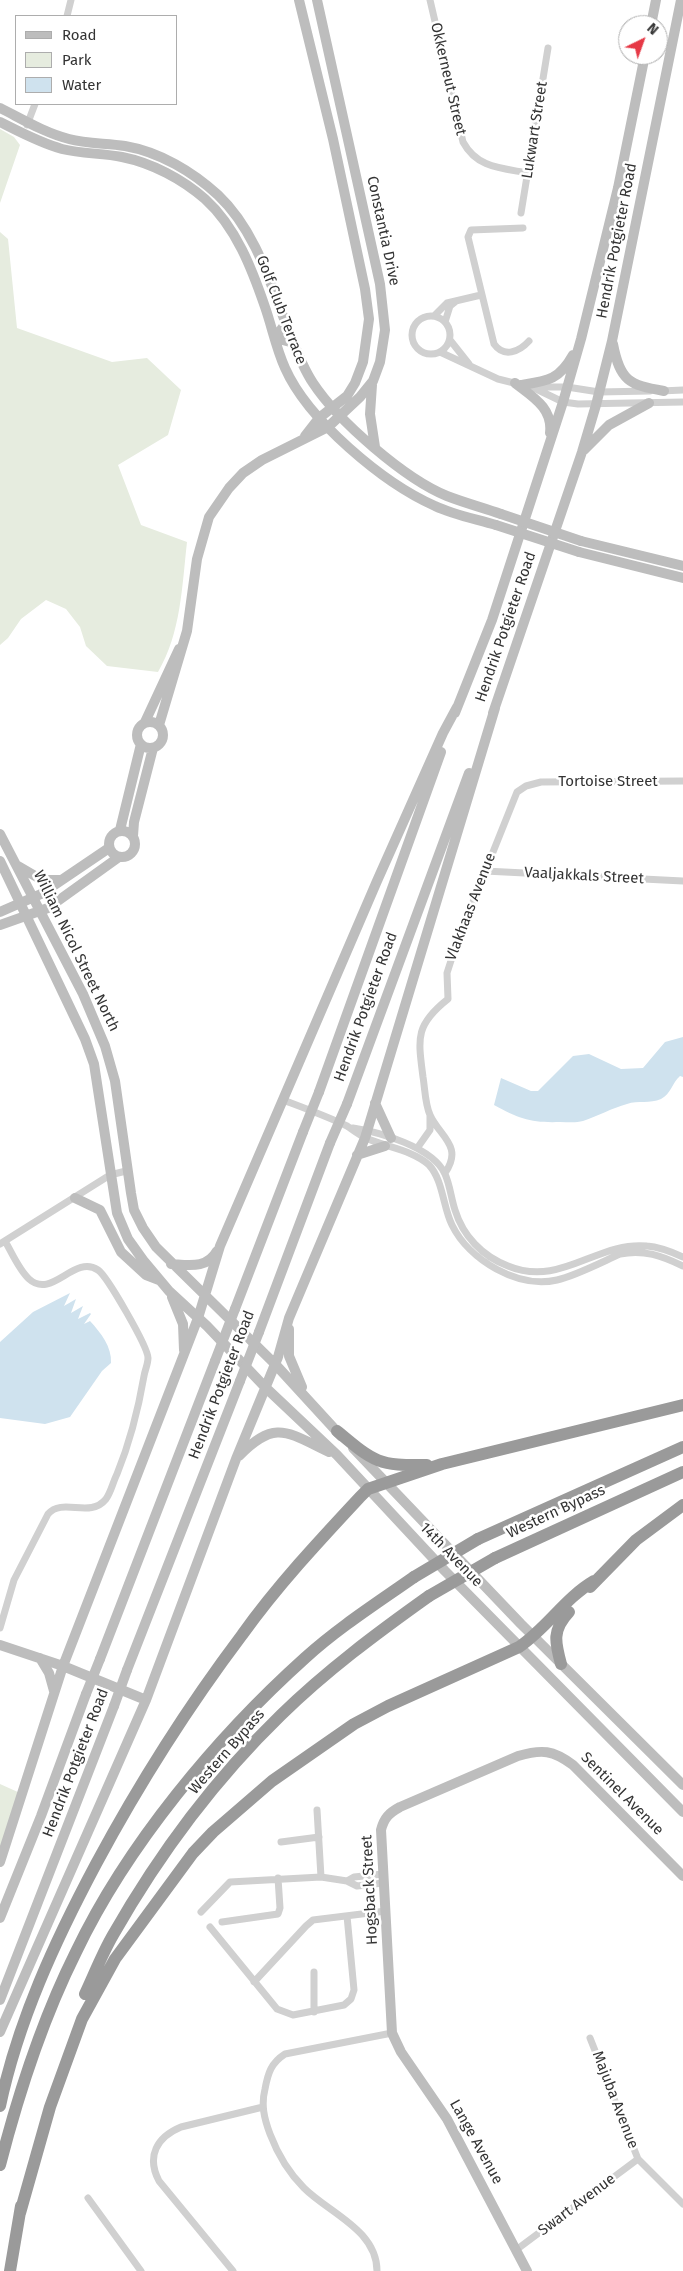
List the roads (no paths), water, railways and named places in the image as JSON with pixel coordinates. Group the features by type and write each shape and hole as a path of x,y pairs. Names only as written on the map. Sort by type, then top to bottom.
{"highway":[{"path":"0,2106 17,2043 42,1976 76,1902 122,1816 176,1726 242,1634 368,1489 442,1464 683,1405"},
{"path":"337,1431 358,1448 382,1463 395,1466 442,1464"},
{"name":"Western Bypass","path":"0,2165 18,2103 58,1992 76,1952 121,1872 206,1760 262,1701 304,1658 340,1629 414,1577 478,1539 683,1448"},
{"name":"Western Bypass","path":"10,2271 37,2123 50,2083 81,2005 112,1937 140,1891 219,1780 281,1715 357,1648 429,1596 495,1558 683,1472"},
{"path":"561,1664 555,1642 556,1631 563,1619 594,1581 636,1540 683,1505"},
{"path":"20,2212 50,2107 82,2019 115,1959 193,1853 213,1832 272,1781 354,1724 396,1702 519,1647 534,1637 573,1596 594,1581"}],"main road":[{"name":"Constantia Drive","path":"299,0 333,139 365,288 369,319 367,344 360,371 346,396 319,418 304,437"},
{"name":"Constantia Drive","path":"145,722 181,646 190,617 201,539 216,506 243,473 262,460 304,437 328,427 342,416 373,381 380,362 385,330 380,284 317,0"},
{"path":"653,15 656,0"},
{"name":"Hendrik Potgieter Road","path":"0,2000 240,1381 330,1143 347,1104 428,881 494,708 582,452 612,341 681,0"},
{"name":"Hendrik Potgieter Road","path":"0,1918 319,1092 457,707 492,620 563,402 581,339 618,188 643,65"},
{"name":"Golf Club Terrace","path":"0,108 70,139 128,146 153,154 174,164 203,182 230,208 258,252 308,376 333,408 392,464 425,485 447,496 581,541 683,566"},
{"name":"Golf Club Terrace","path":"0,122 62,149 138,160 170,174 205,199 237,240 265,307 285,368 319,418 362,458 402,489 444,510 579,552 683,578"},
{"path":"286,323 275,338 294,343"},
{"path":"522,385 544,382 560,374 581,339"},
{"path":"612,341 616,362 628,381 640,387 664,391"},
{"path":"373,381 369,404 371,429 376,448"},
{"path":"522,385 546,409 551,423 548,446"},
{"path":"582,452 609,425 649,403"},
{"name":"Constantia Drive","path":"159,725 168,691 180,661 181,646"},
{"path":"0,1862 63,1666 206,1297 220,1246 377,881 443,733 457,707"},
{"path":"0,2032 146,1700 236,1459 275,1364 289,1318 366,1134 494,708"},
{"path":"0,925 48,908 119,857 126,856 134,850 134,822 153,748 163,739 162,729 153,722 145,722 137,732 141,744 120,830"},
{"path":"141,744 153,748"},
{"path":"119,857 109,848 109,839 116,831 120,830 125,830 133,836"},
{"name":"William Nicol Street North","path":"0,834 83,994 105,1046 115,1081 126,1172 134,1210 143,1228 171,1264 206,1297"},
{"path":"0,912 33,898 109,848"},
{"name":"William Nicol Street North","path":"0,861 85,1039 94,1064 110,1175 117,1213 122,1227 128,1239 160,1280 198,1318"},
{"path":"17,865 42,880 63,880"},
{"path":"357,1155 388,1142 375,1103"},
{"path":"75,1198 100,1210 121,1252 146,1275 160,1280"},
{"path":"171,1264 204,1264 211,1260 220,1246"},
{"path":"169,1290 183,1324 184,1353"},
{"name":"14th Avenue","path":"206,1297 275,1364 384,1483 534,1637 683,1785"},
{"name":"14th Avenue","path":"198,1318 265,1387 337,1455 519,1647 683,1812"},
{"path":"289,1318 289,1356 295,1376 313,1405"},
{"path":"236,1459 255,1440 276,1432 290,1434 337,1455"},
{"path":"0,1646 63,1666 146,1700"},
{"path":"40,1658 49,1673 54,1692"},
{"name":"Sentinel Avenue","path":"475,1775 533,1752 560,1755 573,1765 683,1876"},
{"name":"Hogsback Street","path":"392,2032 381,1830 387,1815 400,1807 475,1775"},
{"name":"Lange Avenue","path":"392,2032 401,2052 447,2119 527,2271"}],"street":[{"path":"67,15 71,0"},
{"name":"Okkerneut Street","path":"430,0 463,142 468,152 476,160 489,165 528,173"},
{"name":"Lukwart Street","path":"521,213 548,48"},
{"path":"24,134 35,105"},
{"path":"523,228 470,232 468,237 491,338 496,347 508,353 518,350 529,341"},
{"path":"481,295 447,303 434,316 422,318 417,322 412,334 412,340 419,350 424,354 440,352 498,379 522,385 563,402 596,405 683,402"},
{"path":"445,322 450,306 455,302"},
{"path":"434,316 445,322 450,334 450,340 470,366"},
{"path":"440,352 450,340"},
{"path":"522,385 567,387 599,392 683,390"},
{"name":"Tortoise Street","path":"532,784 541,782 683,781"},
{"name":"Vlakhaas Avenue","path":"532,784 517,792 447,973 448,999 428,1016 420,1041 420,1056 430,1116 450,1142 451,1161 445,1173 456,1212 470,1240 490,1256 508,1266 523,1271 544,1272 557,1270 616,1248 637,1246 660,1248 683,1257"},
{"name":"Vaaljakkals Street","path":"485,871 683,881"},
{"path":"283,1100 388,1142 418,1157 428,1165 436,1176 447,1214 456,1233 464,1244 483,1260 506,1273 537,1281 558,1280 629,1252 643,1252 683,1266"},
{"path":"418,1147 430,1130 430,1116"},
{"path":"388,1142 418,1147 431,1156 445,1173 436,1176"},
{"path":"0,1628 17,1573 48,1514 59,1506 79,1509 95,1506 107,1497 128,1447 137,1417 148,1360 144,1343 104,1274 92,1267 85,1266 77,1268 47,1284 35,1283 24,1273 2,1243 110,1175 126,1172"},
{"path":"317,1810 322,1877"},
{"path":"281,1842 319,1837"},
{"path":"201,1912 230,1882 322,1877 347,1881 354,1876 383,1879"},
{"path":"222,1922 278,1914 280,1908 278,1878"},
{"path":"254,1982 310,1922 318,1918 386,1911"},
{"path":"210,1927 281,2012 293,2015 344,2005 351,2000 354,1990 346,1916"},
{"path":"314,1972 314,2012"},
{"path":"377,2271 373,2252 358,2230 320,2203 287,2168 272,2138 262,2107 272,2065 285,2054 392,2032"},
{"name":"Majuba Avenue","path":"590,2038 638,2159 683,2204"},
{"path":"233,2271 159,2180 154,2172 154,2155 160,2139 169,2132 181,2127 262,2107"},
{"name":"Swart Avenue","path":"516,2250 638,2159"},
{"path":"88,2198 141,2271"}],"water":[{"path":"683,1037 683,1077 680,1076 661,1099 631,1103 583,1121 575,1122 533,1121 518,1117 494,1105 501,1078 531,1091 538,1091 573,1056 589,1054 621,1069 643,1068 665,1042"},
{"path":"70,1293 64,1306 76,1299 71,1313 83,1306 78,1319 91,1314 84,1324 90,1321 102,1335 110,1351 111,1363 102,1371 70,1417 45,1424 0,1418 0,1342 33,1312"}]}
